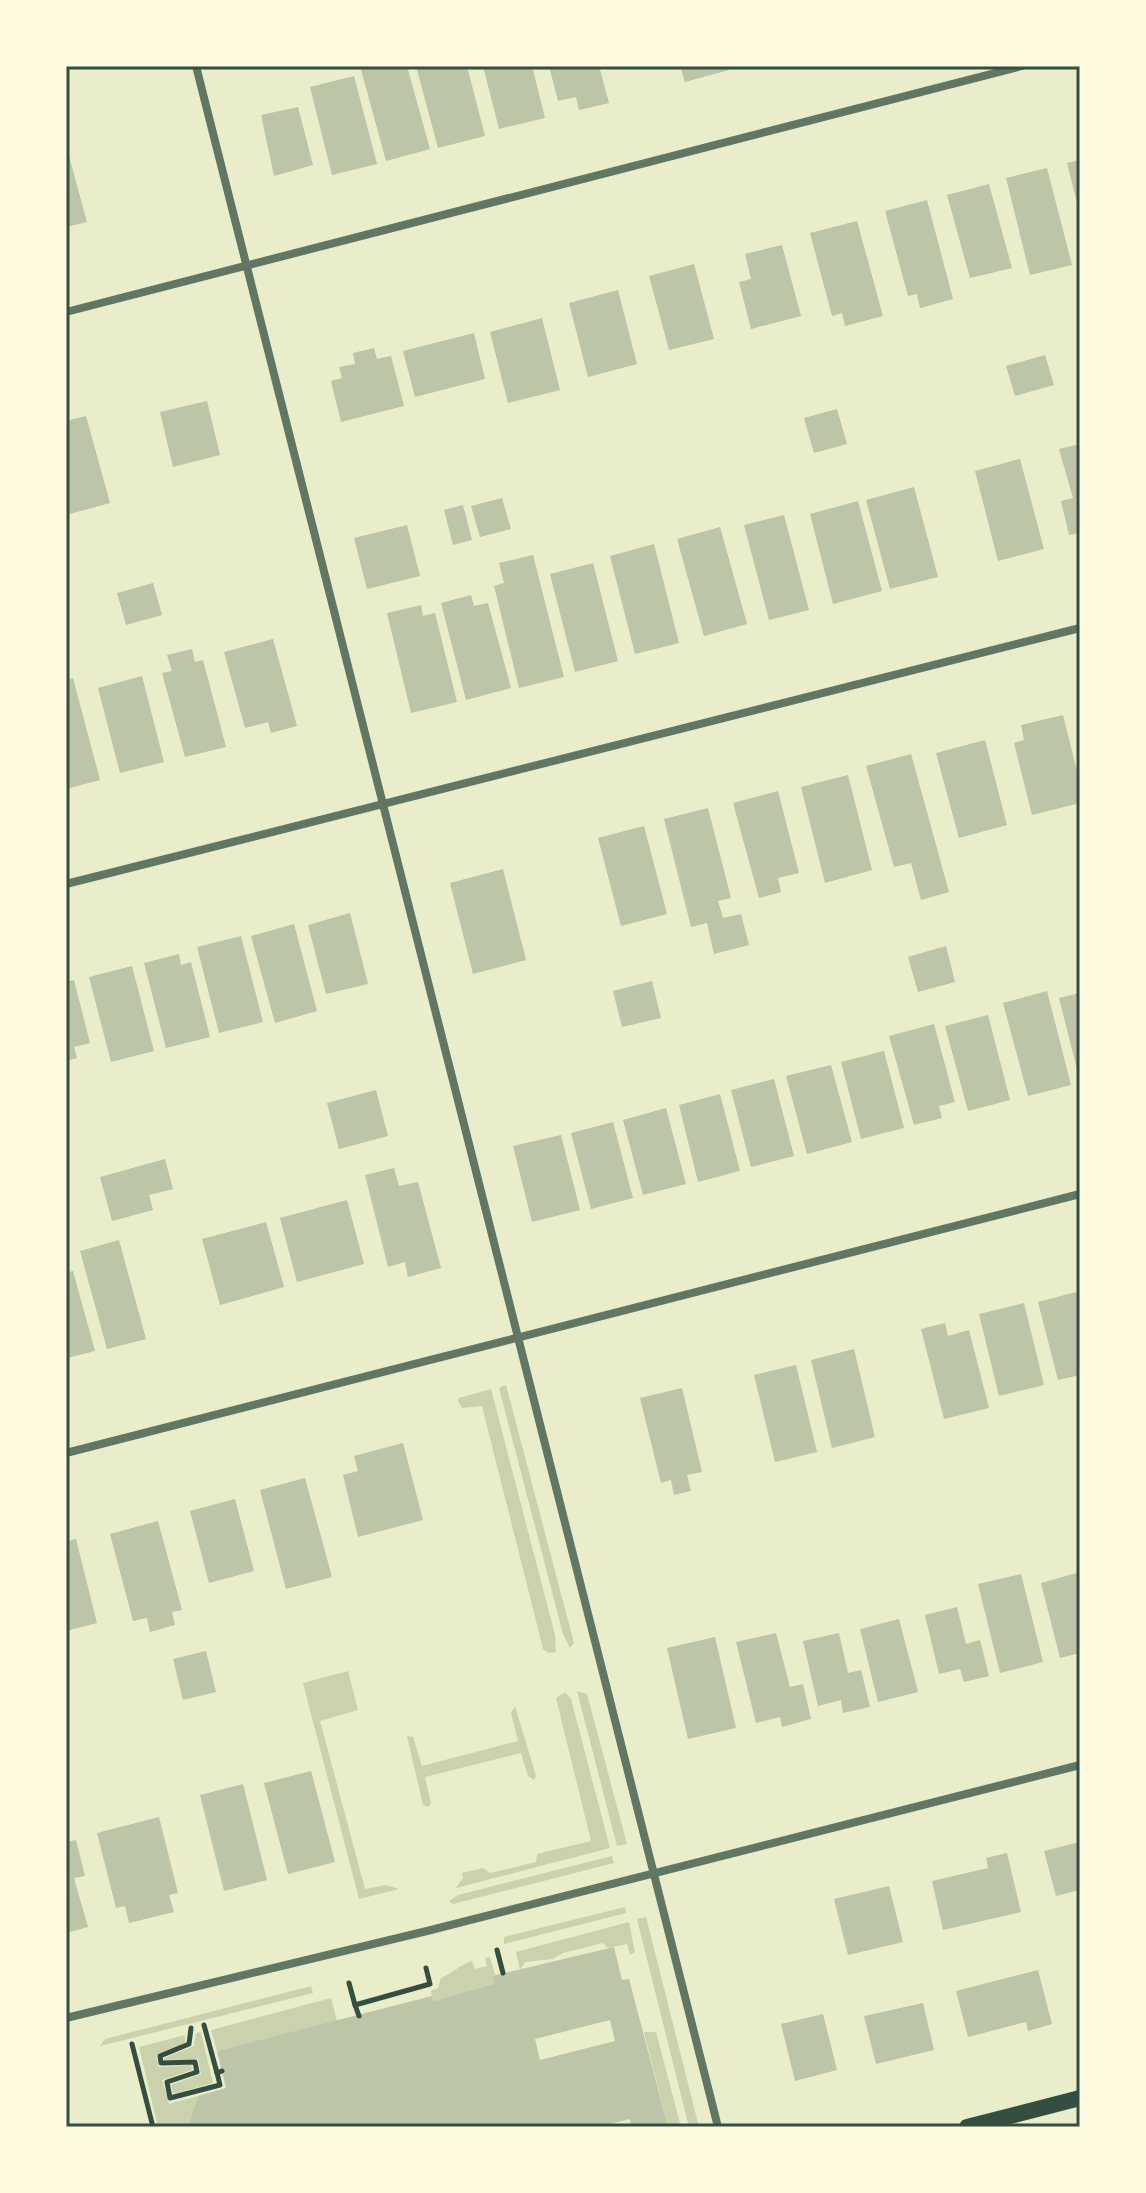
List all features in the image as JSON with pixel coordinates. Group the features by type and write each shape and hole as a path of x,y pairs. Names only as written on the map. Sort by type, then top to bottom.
{"main road":[{"path":"967,2127 1080,2098"}],"street":[{"path":"196,66 718,2127"},
{"path":"66,312 1022,66"},
{"path":"66,884 1080,628"},
{"path":"66,1453 1080,1194"},
{"path":"66,2018 1080,1765"}],"path":[{"path":"497,1950 503,1973"},
{"path":"355,2005 430,1984 426,1968"},
{"path":"349,1983 359,2016"},
{"path":"191,2028 189,2044 160,2056 161,2063 195,2062 197,2072 167,2082 170,2098 220,2085 204,2025"},
{"path":"132,2044 153,2127"}],"green space":[{"path":"506,1385 574,1643 570,1648 563,1634 499,1388"},
{"path":"491,1389 555,1635 556,1652 549,1653 543,1649 482,1406 462,1408 458,1401 459,1398"},
{"path":"348,1671 358,1710 320,1721 365,1889 386,1885 399,1889 359,1899 303,1683"},
{"path":"577,1691 587,1694 627,1844 617,1846"},
{"path":"565,1692 571,1699 610,1848 456,1888 463,1878 462,1873 483,1868 490,1873 536,1862 537,1854 591,1841 556,1698"},
{"path":"515,1706 536,1776 534,1780 528,1776 521,1753 425,1777 431,1803 429,1807 423,1805 407,1736 413,1737 422,1766 518,1741 511,1713"},
{"path":"612,1856 614,1863 453,1904 449,1901 458,1895"},
{"path":"625,1907 626,1913 504,1944 504,1937"},
{"path":"646,1917 699,2127 689,2127 637,1919"},
{"path":"629,1922 635,1952 630,1955 627,1944 608,1948 603,1943 563,1953 553,1959 525,1962 520,1970 516,1952"},
{"path":"490,1957 494,1984 433,2001 431,1991 438,1988 441,1978 472,1961 475,1969 487,1966 485,1958"},
{"path":"311,1986 313,1993 100,2046 105,2039"},
{"path":"331,1998 337,2021 217,2051 211,2030"},
{"path":"201,2032 213,2083 173,2094 171,2085 201,2074 198,2059 164,2058 194,2046 196,2033"},
{"path":"644,2032 656,2032 681,2127 668,2127"},
{"path":"185,2035 185,2043 156,2055 159,2067 191,2065 192,2070 162,2080 169,2104 198,2096 188,2127 158,2127 139,2047"}],"building":[{"path":"360,66 407,66 430,149 386,161"},
{"path":"416,66 467,66 485,136 438,148"},
{"path":"483,66 532,66 545,118 499,129"},
{"path":"549,66 599,66 609,103 579,110 576,97 558,101"},
{"path":"680,66 728,66 729,70 685,82"},
{"path":"354,76 377,164 332,175 310,87"},
{"path":"298,107 313,165 274,176 261,115"},
{"path":"66,145 87,222 66,227"},
{"path":"1080,160 1080,211 1079,211 1067,163"},
{"path":"1047,168 1072,265 1030,275 1006,178"},
{"path":"989,184 1012,268 970,278 947,195"},
{"path":"927,200 953,299 920,308 917,294 908,296 885,211"},
{"path":"857,221 883,316 845,326 842,313 832,316 810,233"},
{"path":"782,245 801,316 751,329 739,282 751,279 745,254"},
{"path":"694,264 714,339 669,350 649,276"},
{"path":"618,290 637,364 588,377 569,303"},
{"path":"542,318 560,390 508,403 490,332"},
{"path":"474,333 485,379 415,397 403,351"},
{"path":"374,348 377,359 391,356 404,406 341,422 331,381 342,378 339,367 355,364 353,353"},
{"path":"1045,355 1054,385 1015,396 1006,366"},
{"path":"207,401 220,455 173,467 160,412"},
{"path":"837,409 847,444 814,453 804,418"},
{"path":"86,416 110,503 66,515 66,421"},
{"path":"1080,444 1080,533 1069,535 1061,501 1073,498 1059,449"},
{"path":"1020,459 1044,549 998,561 975,471"},
{"path":"914,487 938,577 890,589 866,500"},
{"path":"502,498 511,529 480,537 471,506"},
{"path":"858,501 882,591 833,604 810,514"},
{"path":"463,505 472,540 453,545 444,510"},
{"path":"784,515 809,610 769,620 744,525"},
{"path":"407,525 420,576 367,589 354,538"},
{"path":"720,527 747,624 704,636 677,539"},
{"path":"654,544 679,643 635,654 610,556"},
{"path":"533,555 564,677 519,688 494,586 504,583 499,563"},
{"path":"593,563 618,661 575,672 550,574"},
{"path":"153,583 162,615 126,625 117,593"},
{"path":"471,595 474,606 488,603 511,688 466,700 441,603"},
{"path":"421,605 423,616 435,613 457,702 411,713 387,613"},
{"path":"273,639 297,726 271,733 268,722 245,728 224,652"},
{"path":"192,649 195,662 203,660 226,747 185,757 162,673 172,671 167,655"},
{"path":"142,676 164,762 120,773 98,688"},
{"path":"73,678 100,780 66,789 66,680"},
{"path":"1063,715 1080,783 1080,803 1032,815 1014,743 1024,740 1021,725"},
{"path":"985,740 1007,825 959,838 936,753"},
{"path":"911,754 949,892 921,900 911,863 894,867 866,766"},
{"path":"848,775 872,870 825,883 801,787"},
{"path":"778,791 799,873 778,878 781,892 759,898 733,803"},
{"path":"708,808 731,898 718,901 723,918 741,914 749,945 714,954 707,923 691,927 664,819"},
{"path":"644,826 667,914 621,926 598,838"},
{"path":"503,869 526,960 473,974 450,883"},
{"path":"350,913 368,984 326,994 308,925"},
{"path":"294,924 317,1011 275,1023 251,936"},
{"path":"241,936 263,1022 219,1033 197,947"},
{"path":"946,946 955,982 918,992 908,957"},
{"path":"179,954 181,965 191,962 210,1037 166,1048 144,963"},
{"path":"132,966 154,1051 111,1062 89,977"},
{"path":"74,980 90,1043 74,1047 77,1058 66,1061 66,982"},
{"path":"652,981 661,1018 622,1027 613,991"},
{"path":"1047,991 1071,1085 1028,1096 1003,1003"},
{"path":"1080,993 1080,1077 1079,1077 1059,998"},
{"path":"988,1015 1010,1100 968,1111 945,1026"},
{"path":"934,1024 955,1102 939,1106 942,1118 914,1125 889,1036"},
{"path":"884,1051 904,1128 861,1139 841,1062"},
{"path":"831,1065 852,1142 807,1154 786,1076"},
{"path":"774,1079 794,1156 751,1167 731,1090"},
{"path":"376,1090 388,1136 339,1149 327,1103"},
{"path":"720,1094 740,1171 698,1182 679,1105"},
{"path":"666,1108 686,1184 643,1195 623,1120"},
{"path":"613,1122 633,1198 591,1209 571,1133"},
{"path":"561,1135 580,1210 532,1222 513,1146"},
{"path":"165,1159 173,1189 149,1195 153,1210 112,1221 100,1177"},
{"path":"394,1168 399,1186 418,1182 441,1268 408,1277 405,1262 388,1267 365,1175"},
{"path":"347,1200 364,1264 297,1282 280,1218"},
{"path":"266,1222 284,1287 220,1305 202,1239"},
{"path":"119,1240 146,1339 107,1349 80,1251"},
{"path":"73,1271 95,1351 67,1358 66,1273"},
{"path":"1076,1292 1080,1307 1080,1375 1058,1380 1038,1302"},
{"path":"1024,1303 1044,1385 999,1396 979,1314"},
{"path":"945,1323 948,1336 969,1330 989,1408 944,1419 921,1329"},
{"path":"854,1349 875,1437 832,1448 811,1360"},
{"path":"796,1365 817,1452 775,1462 754,1375"},
{"path":"682,1388 702,1472 687,1475 691,1491 674,1495 671,1480 661,1483 640,1398"},
{"path":"403,1443 423,1520 358,1537 343,1475 358,1471 354,1456"},
{"path":"305,1478 332,1577 286,1589 260,1490"},
{"path":"235,1499 254,1571 209,1583 190,1511"},
{"path":"158,1521 182,1610 172,1612 175,1625 150,1632 147,1618 133,1621 110,1534"},
{"path":"76,1539 97,1623 66,1631 66,1542"},
{"path":"1080,1572 1080,1653 1060,1658 1041,1583"},
{"path":"1021,1574 1043,1662 1000,1673 978,1584"},
{"path":"957,1607 966,1644 980,1640 989,1676 964,1682 960,1669 939,1674 925,1615"},
{"path":"899,1619 918,1692 878,1702 860,1629"},
{"path":"776,1633 790,1687 803,1684 811,1719 782,1727 780,1717 756,1723 736,1642"},
{"path":"839,1633 848,1673 861,1670 870,1707 843,1713 841,1700 818,1706 803,1641"},
{"path":"715,1637 736,1728 688,1739 667,1648"},
{"path":"206,1651 216,1692 183,1700 173,1659"},
{"path":"311,1771 335,1862 288,1874 264,1783"},
{"path":"243,1784 267,1880 224,1891 200,1795"},
{"path":"159,1817 178,1893 169,1895 174,1912 129,1923 125,1906 116,1908 97,1833"},
{"path":"76,1840 85,1876 74,1878 88,1927 66,1933 66,1842"},
{"path":"1080,1842 1080,1890 1056,1896 1044,1851"},
{"path":"1007,1853 1021,1912 943,1930 932,1881 988,1868 986,1858"},
{"path":"889,1886 903,1942 848,1955 834,1899"},
{"path":"614,1947 622,1980 629,1979 668,2127 631,2127 630,2119 597,2127 188,2127 198,2096 226,2088 217,2051 432,1996 433,2001 494,1984 492,1976","holes":["610,2020 615,2041 540,2060 535,2039"]},
{"path":"1038,1970 1052,2024 1028,2031 1026,2022 968,2037 956,1991"},
{"path":"923,2003 934,2050 876,2064 864,2016"},
{"path":"823,2014 837,2070 795,2081 781,2024"}]}
